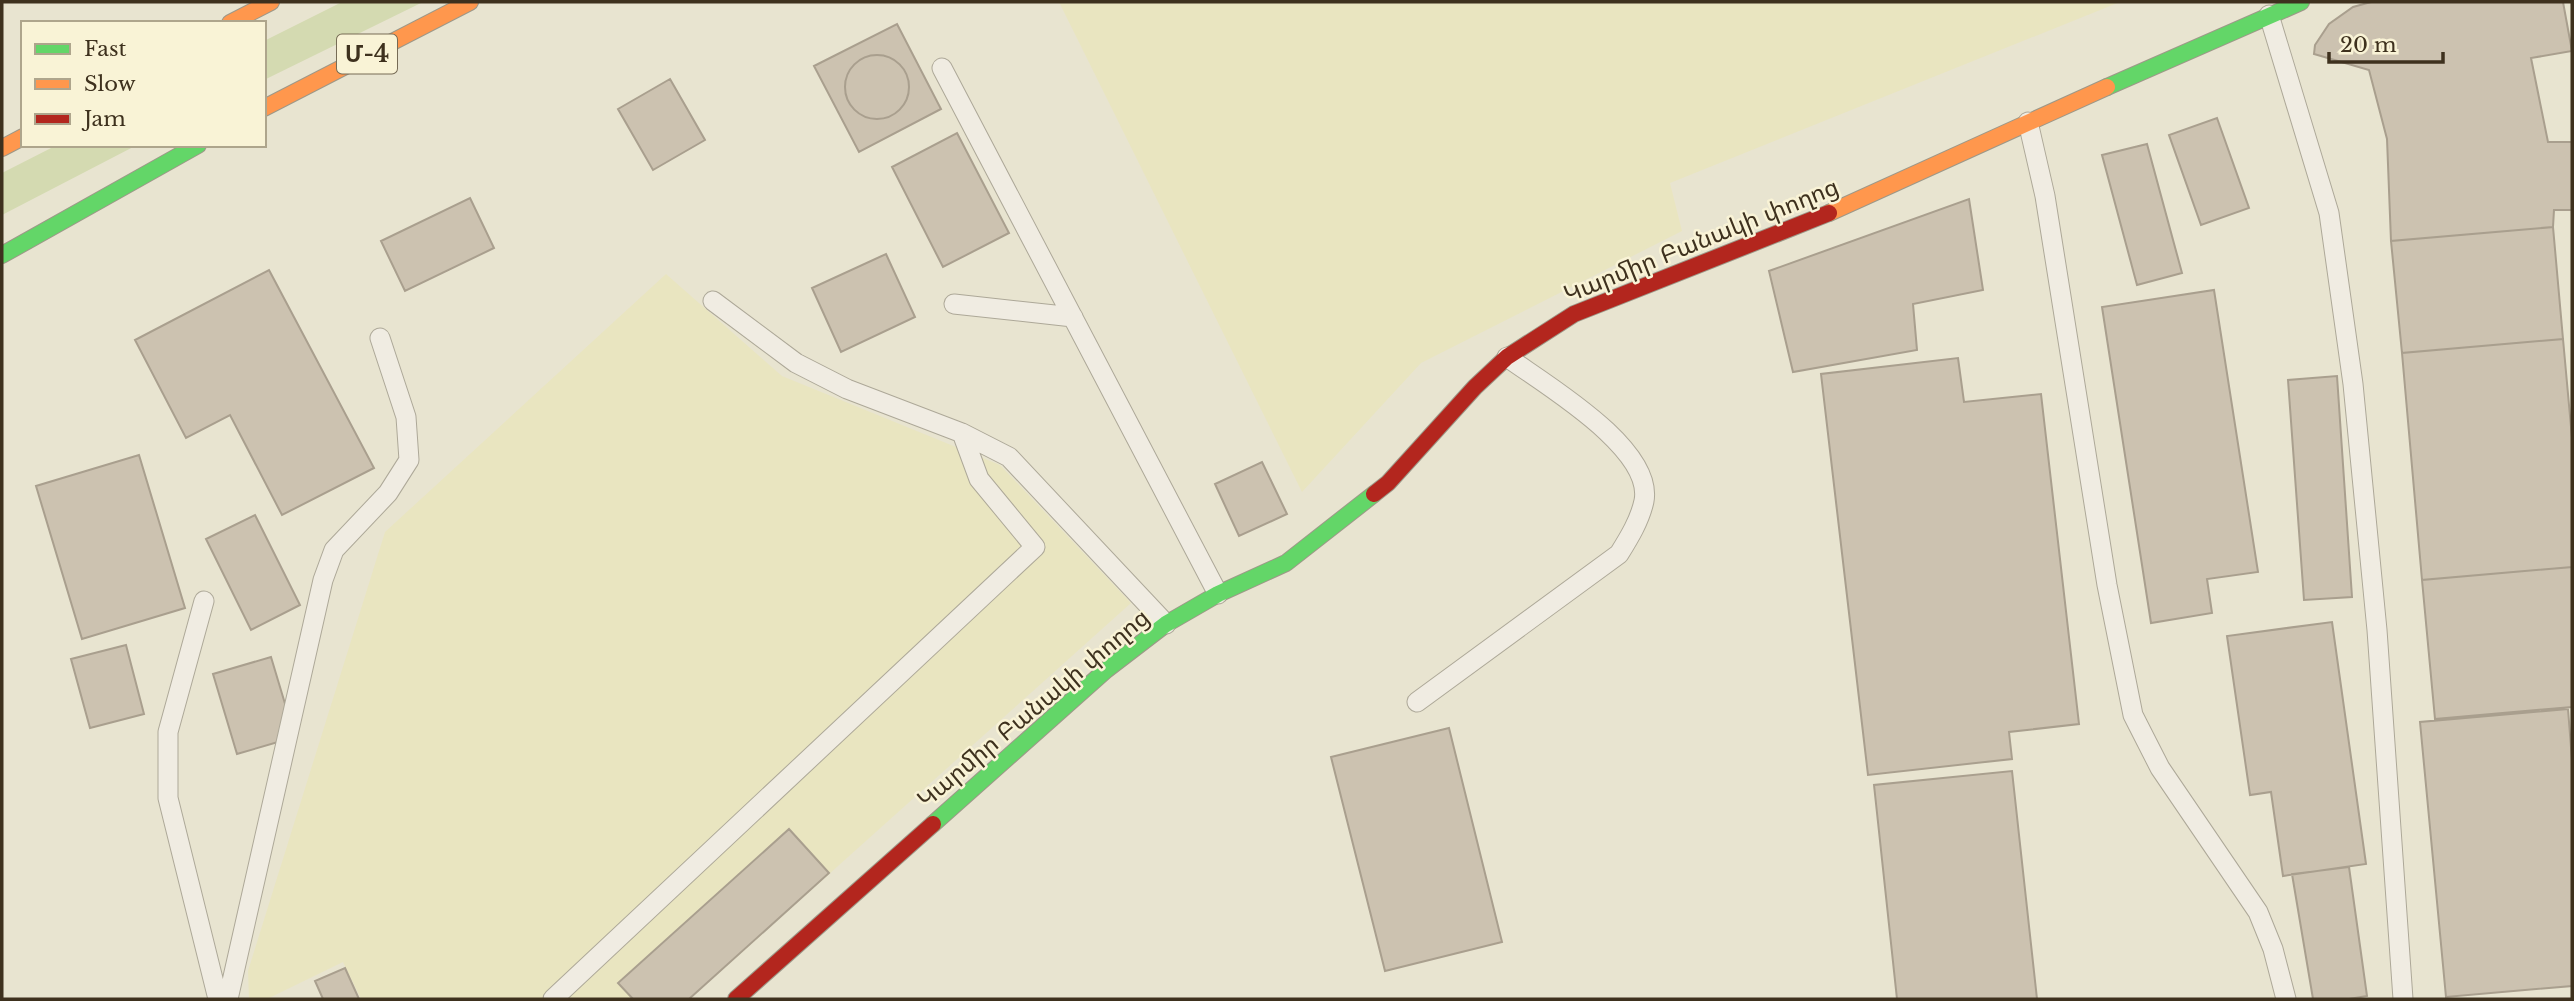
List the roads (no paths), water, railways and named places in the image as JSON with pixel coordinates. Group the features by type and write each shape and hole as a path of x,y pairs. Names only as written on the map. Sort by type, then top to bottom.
{"main road":[{"path":"234,21 271,2"},
{"name":"Մ-4","path":"266,107 470,2"},
{"name":"Կարմիր Բանակի փողոց","path":"736,999 1085,688 1166,624 1218,594 1286,563 1388,483 1475,387 1507,357 1574,314 1808,223 2028,122 2301,2"},
{"path":"2,148 21,138"},
{"path":"2,255 194,147"}],"lane":[{"path":"2269,15 2329,213 2349,358 2376,630 2403,999"},
{"path":"943,68 1218,594"},
{"path":"2028,122 2045,196 2107,585 2133,715 2161,768 2258,912 2273,949 2286,999"},
{"path":"713,300 796,363 847,389 962,433 1009,457 1166,624"},
{"path":"954,304 1073,317"},
{"path":"228,999 323,580 334,550 388,493 409,460 406,417 380,338"},
{"path":"1417,702 1619,554 1633,533 1644,498 1639,468 1605,428 1507,357"},
{"path":"553,999 1035,547 979,479 962,433"},
{"path":"204,601 168,732 168,798 218,999"}]}
